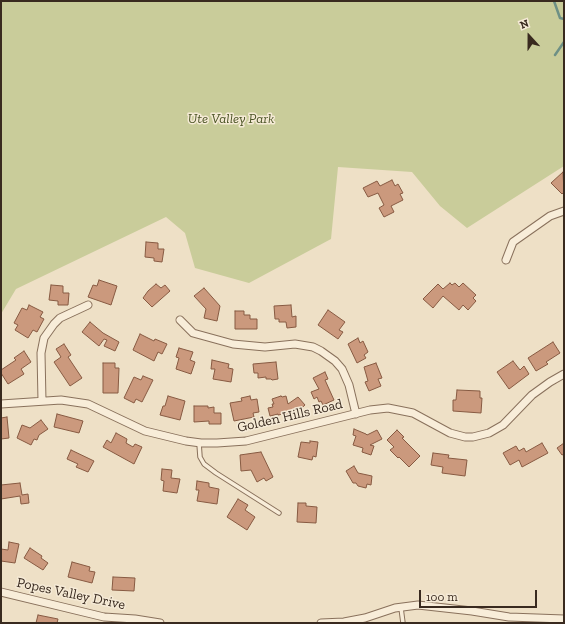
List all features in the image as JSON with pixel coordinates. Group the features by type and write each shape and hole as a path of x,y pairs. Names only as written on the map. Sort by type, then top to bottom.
{"street":[{"path":"506,260 513,242 550,216 564,211"},
{"path":"42,401 41,353 44,338 60,318 88,305"},
{"path":"180,320 193,333 233,344 266,347 295,344 312,347 321,351 335,361 344,372 349,385 356,414"},
{"name":"Golden Hills Road","path":"1,404 61,400 88,404 145,431 199,443 246,441 379,408 405,410 422,417 450,433 465,437 481,435 503,425 532,395 564,374"},
{"name":"Popes Valley Drive","path":"1,592 114,621 135,619 160,623"},
{"path":"321,623 344,622 365,618 412,605 430,606 509,617 564,619"}],"lane":[{"path":"199,443 200,458 204,464 280,513"},
{"path":"401,607 403,623"}],"green space":[{"name":"Ute Valley Park","path":"1,1 564,1 564,166 467,228 440,206 412,172 338,167 331,239 249,283 195,268 185,233 166,217 16,289 1,314"}],"building":[{"path":"563,172 564,192 562,194 551,183"},
{"path":"392,180 395,186 398,184 403,193 400,194 403,200 391,206 394,212 384,217 379,208 384,205 378,193 368,197 363,188 377,181 380,186"},
{"path":"146,242 158,243 158,249 164,249 162,262 154,261 154,258 145,257"},
{"path":"99,280 117,286 111,305 88,297 93,285 97,286"},
{"path":"450,283 452,285 455,283 459,287 463,283 476,295 473,298 476,301 468,310 463,305 459,310 443,296 433,308 423,299 438,284 443,289"},
{"path":"156,284 161,288 165,285 170,291 152,307 143,298"},
{"path":"51,285 63,286 63,293 69,293 68,305 58,305 58,301 49,300"},
{"path":"204,288 220,306 217,321 204,318 206,309 194,296"},
{"path":"29,305 43,312 40,317 44,319 37,332 33,330 28,338 15,330 18,325 14,323 22,308 27,310"},
{"path":"291,305 292,317 296,316 296,327 287,328 286,322 279,322 279,319 275,319 274,306"},
{"path":"328,310 345,322 339,330 343,332 338,339 318,325"},
{"path":"235,311 244,311 244,315 250,315 250,319 257,319 257,329 235,329"},
{"path":"90,322 103,333 119,342 115,351 104,346 107,340 104,339 99,346 82,332"},
{"path":"140,334 154,341 155,339 167,344 162,354 158,352 154,361 133,350"},
{"path":"358,338 360,343 363,341 368,352 364,355 366,358 357,363 348,344"},
{"path":"553,342 560,353 546,362 548,364 536,371 528,358"},
{"path":"64,344 71,355 68,357 82,378 70,386 54,362 61,357 56,349"},
{"path":"179,348 193,352 190,360 195,362 191,374 176,369 179,358 176,357"},
{"path":"24,351 31,362 21,369 24,374 8,384 1,373 1,370 16,360 14,358"},
{"path":"212,360 229,364 228,368 233,369 231,382 213,379 215,369 211,369"},
{"path":"513,361 520,370 524,366 529,374 509,389 497,372"},
{"path":"276,362 278,379 266,379 266,377 258,378 258,373 254,373 253,364"},
{"path":"103,363 115,363 115,368 119,368 118,393 103,393"},
{"path":"376,363 382,378 378,379 381,386 369,391 365,382 368,381 364,367"},
{"path":"325,372 328,379 325,380 334,400 323,405 321,401 319,402 317,397 314,399 311,392 319,389 313,378"},
{"path":"143,376 153,380 142,402 136,399 134,403 124,398 134,377 141,380"},
{"path":"457,390 480,391 480,398 482,398 481,413 453,411 453,400 456,400"},
{"path":"168,396 185,401 180,420 160,415"},
{"path":"250,396 251,400 257,399 259,412 253,413 254,417 234,421 230,403 242,401 241,398"},
{"path":"286,396 288,404 298,397 305,405 296,413 284,416 283,414 278,414 270,416 268,408 273,407 272,404 274,404 272,399"},
{"path":"194,406 208,406 208,408 214,407 214,413 221,413 221,424 209,424 209,421 194,422"},
{"path":"57,414 83,421 79,433 54,427"},
{"path":"7,417 9,438 1,439 1,418"},
{"path":"41,420 48,429 39,435 37,440 34,439 31,445 17,438 22,425 30,428"},
{"path":"354,429 367,435 377,430 382,439 370,445 374,446 371,455 362,452 363,448 353,445 356,436 353,435"},
{"path":"397,430 404,437 402,438 420,456 409,467 390,450 394,447 387,440"},
{"path":"116,433 127,439 126,443 133,447 135,444 142,447 134,464 103,447 107,440 111,443"},
{"path":"310,441 318,442 316,457 313,456 312,460 298,457 301,442 310,443"},
{"path":"542,443 548,453 522,467 519,460 510,465 503,453 516,446 519,451 524,448 526,452"},
{"path":"564,443 564,454 562,455 557,448"},
{"path":"71,450 94,461 88,472 76,467 78,464 67,459"},
{"path":"261,452 273,477 266,481 264,478 257,482 251,470 241,471 240,455"},
{"path":"433,453 449,455 448,458 467,460 465,476 442,473 443,467 431,465"},
{"path":"354,466 358,473 372,476 371,485 367,484 366,488 353,483 346,471"},
{"path":"162,469 172,470 171,478 180,479 177,493 163,491 164,481 161,480"},
{"path":"197,481 209,483 209,487 219,489 217,504 197,501 199,490 196,490"},
{"path":"20,483 22,495 28,494 29,503 21,504 20,496 1,499 1,485"},
{"path":"238,499 248,505 245,510 255,517 247,530 227,517"},
{"path":"298,503 306,503 306,506 317,507 316,523 297,522"},
{"path":"9,542 19,544 15,563 1,561 1,549 8,550"},
{"path":"30,548 42,556 41,558 48,563 43,570 24,558"},
{"path":"72,562 90,567 89,571 95,572 92,583 68,577"},
{"path":"113,577 135,578 134,591 112,590"},
{"path":"38,615 58,619 57,623 36,623"}],"waterway":[{"path":"554,1 560,18 564,19"},
{"path":"555,55 564,42"}]}
